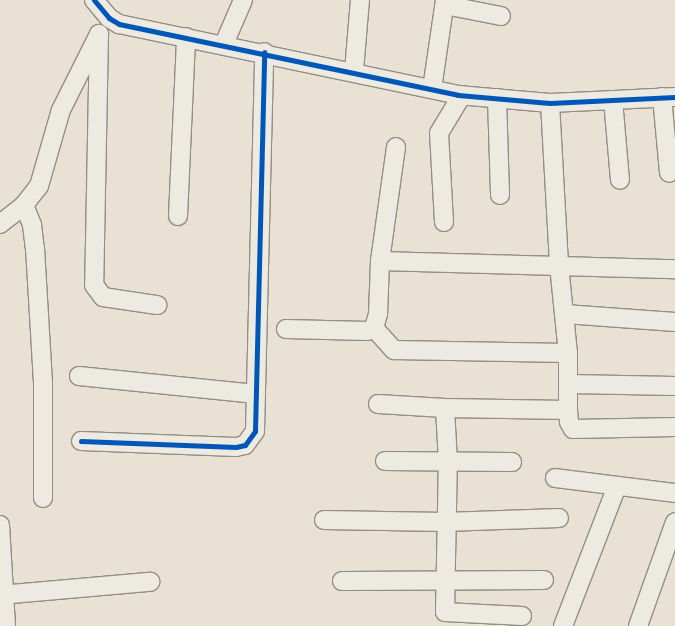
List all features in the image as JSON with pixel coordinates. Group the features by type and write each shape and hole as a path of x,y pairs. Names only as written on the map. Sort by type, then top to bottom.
{"street":[{"path":"94,0 109,18 119,24 264,52 462,95 550,103 669,97 669,173"},
{"path":"224,44 243,0"},
{"path":"354,71 360,0"},
{"path":"432,89 445,2 501,16"},
{"path":"0,224 24,205 43,178 61,110 109,18"},
{"path":"99,34 94,284 102,297 156,305"},
{"path":"178,216 186,37"},
{"path":"81,442 236,447 245,445 255,431 264,52"},
{"path":"444,222 440,133 462,95"},
{"path":"497,98 500,195"},
{"path":"613,100 620,180"},
{"path":"550,103 560,265 568,353 568,410 573,429 675,427"},
{"path":"374,328 378,314 380,261 396,146"},
{"path":"24,205 32,225 36,258 43,383 44,498"},
{"path":"380,261 675,269"},
{"path":"565,314 675,322"},
{"path":"286,329 367,331 374,328"},
{"path":"374,328 394,350 568,353"},
{"path":"79,376 256,394"},
{"path":"569,384 675,386"},
{"path":"378,404 445,408 568,410"},
{"path":"445,408 448,462 445,522 447,614 522,616"},
{"path":"385,461 512,462"},
{"path":"555,478 675,493"},
{"path":"564,626 617,486"},
{"path":"324,520 445,522 559,518"},
{"path":"638,626 675,522"},
{"path":"0,525 2,595 6,626"},
{"path":"342,581 544,580"},
{"path":"2,595 150,582"}],"cycle path":[{"path":"94,0 109,18 119,24 458,95 550,103 675,97"},
{"path":"81,441 236,447 245,445 255,431 264,52"}]}
